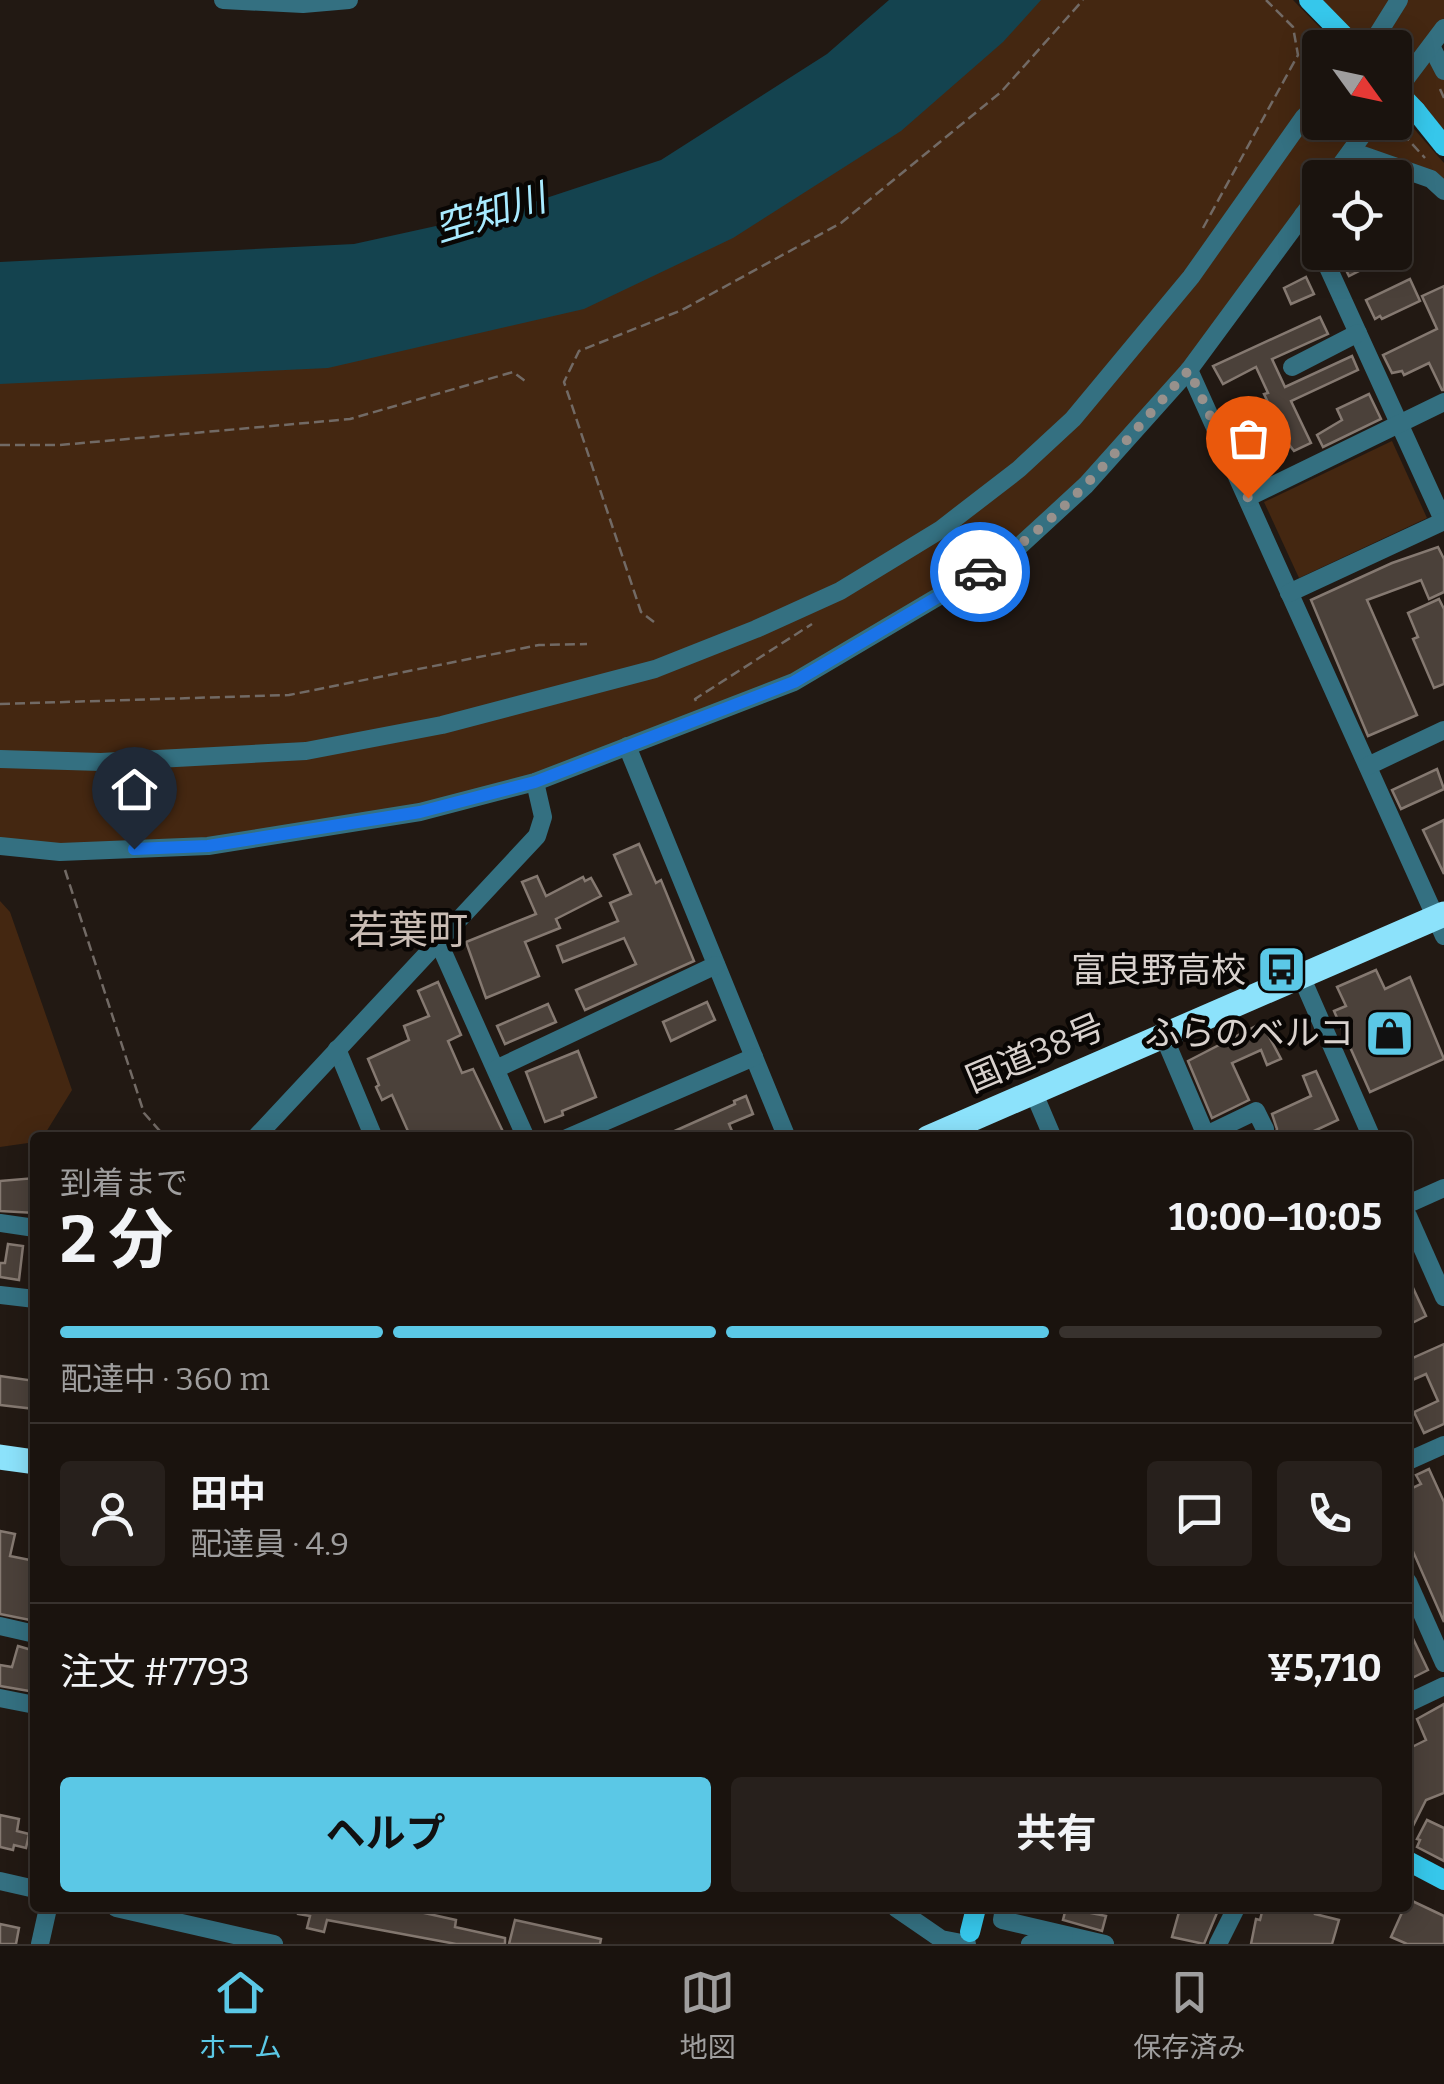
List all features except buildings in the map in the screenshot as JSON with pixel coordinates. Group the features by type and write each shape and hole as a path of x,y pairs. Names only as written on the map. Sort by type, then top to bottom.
{"highway":[{"name":"国道38号","path":"945,1132 1301,976 1441,923"},
{"path":"0,1458 30,1461"}],"main road":[{"path":"1309,0 1341,30"},
{"path":"1412,108 1444,146"},
{"path":"1412,1863 1444,1880"},
{"path":"968,1938 975,1912"}],"street":[{"path":"223,0 303,4 350,0"},
{"path":"1374,30 1400,0"},
{"path":"1412,70 1444,28"},
{"path":"1431,46 1444,72"},
{"path":"0,759 101,762 290,752 442,724 655,669 840,592 940,530 1019,469 1074,419 1191,276 1302,120"},
{"path":"1343,160 1358,140"},
{"path":"1347,155 1431,179 1444,191"},
{"path":"0,846 62,860 208,846 420,812 535,782 794,682 1012,553 1086,485 1189,370 1302,215"},
{"path":"1289,593 1444,521 1328,270"},
{"path":"1292,368 1358,334"},
{"path":"1189,370 1441,923"},
{"path":"1248,498 1444,402"},
{"path":"1368,766 1444,730"},
{"path":"627,746 784,1132"},
{"path":"260,1132 537,836 543,817 535,782"},
{"path":"438,941 523,1132"},
{"path":"496,1068 716,964"},
{"path":"1301,976 1369,1132"},
{"path":"1164,1037 1205,1132"},
{"path":"337,1050 371,1132"},
{"path":"581,1132 754,1057"},
{"path":"1033,1091 1050,1132"},
{"path":"1215,1132 1256,1111 1265,1129"},
{"path":"1412,1202 1444,1188"},
{"path":"0,1222 30,1227"},
{"path":"1412,1225 1444,1297"},
{"path":"0,1295 30,1298"},
{"path":"1412,1460 1444,1446"},
{"path":"1412,1591 1444,1664"},
{"path":"0,1626 30,1633"},
{"path":"1412,1701 1444,1686"},
{"path":"0,1698 30,1704"},
{"path":"0,1881 30,1888"},
{"path":"40,1944 47,1912"},
{"path":"133,1912 266,1943"},
{"path":"901,1912 941,1939 968,1938"},
{"path":"1003,1912 1002,1920 1104,1944"},
{"path":"1218,1944 1234,1912"},
{"path":"1030,1944 1066,1935"}],"path":[{"path":"654,622 641,612 564,382 579,351 682,310 841,223 1000,92 1083,0"},
{"path":"1204,228 1298,55 1293,28 1266,0"},
{"path":"1408,140 1430,165"},
{"path":"0,444 60,445 350,419 513,372 528,384"},
{"path":"702,716 695,699 818,620"},
{"path":"0,704 289,695 539,645 587,644"},
{"path":"62,860 144,1113 161,1132"}],"shaded area":[{"path":"1027,0 1293,0 1322,30 1302,30 1302,140 1412,140 1412,126 1444,163 1444,189 1412,180 1412,160 1302,160 1302,216 1189,370 1012,553 854,649 535,782 208,846 0,846 0,375 313,361"},
{"path":"1321,0 1444,0 1444,28 1431,46 1444,71 1444,133 1412,98 1412,30 1349,30"},
{"path":"1392,441 1427,518 1299,578 1264,502"},
{"path":"0,901 10,912 72,1090 46,1132 30,1132 30,1143 0,1147"}],"water":[{"path":"889,0 1041,0 1003,42 901,131 733,238 584,309 328,368 0,384 0,262 354,244 513,209 661,160 827,54"}],"way so far":[{"path":"980,572 1012,553 1086,485 1189,370 1248,498"}],"place":[{"name":"富良野高校","path":"1281,970"},
{"name":"ふらのベルコ","path":"1389,1033"}],"district":[{"name":"若葉町","path":"408,930"}],"route":[{"path":"134,849 208,846 420,812 535,782 794,682 980,572"}],"water label":[{"name":"空知川","path":"490,213"}]}
